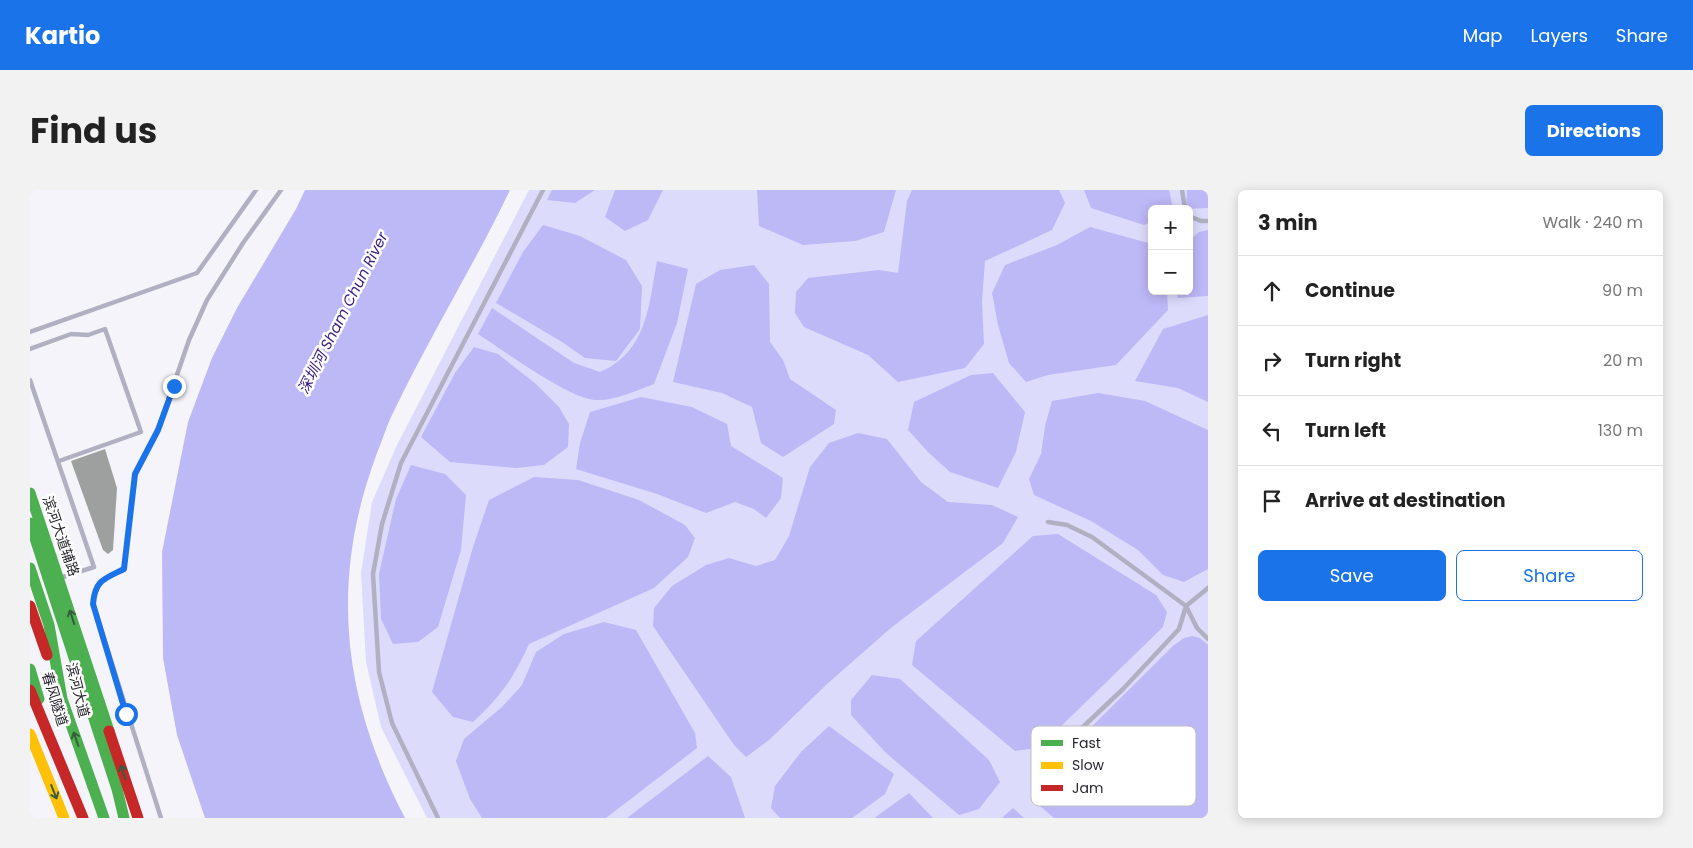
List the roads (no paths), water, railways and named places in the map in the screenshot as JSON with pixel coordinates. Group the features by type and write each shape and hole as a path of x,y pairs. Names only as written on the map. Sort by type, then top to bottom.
{"main road":[{"name":"滨河大道辅路","path":"30,493 60,578 138,818"},
{"path":"30,523 117,789 124,818"},
{"name":"滨河大道","path":"30,568 49,625 62,699 104,818"},
{"name":"春风隧道","path":"30,606 62,699"},
{"name":"春风隧道","path":"30,669 51,737"},
{"path":"30,690 83,818"},
{"path":"30,734 64,818"}],"lane":[{"path":"30,325 31,331 197,273 256,190"},
{"path":"161,818 93,604 94,588 100,581 124,569 135,474 158,430 189,340 207,300 243,243 281,190"},
{"path":"438,818 392,722 378,672 373,574 382,524 401,463 543,190"},
{"path":"1182,190 1184,205"},
{"path":"1193,218 1201,222 1208,221"},
{"path":"30,348 70,334 88,335 105,329 141,432 59,461"},
{"path":"30,380 94,567 60,578"},
{"path":"1048,522 1067,525 1092,537 1186,606 1197,628 1208,639"},
{"path":"1084,726 1123,689 1178,629 1186,606 1208,588"}],"water":[{"name":"深圳河 Sham Chun River","path":"305,190 510,190 389,421 362,501 352,547 348,593 349,638 356,684 367,728 384,773 405,818 205,818 177,735 163,658 162,552 188,422 212,358 237,308 296,209"},
{"path":"552,190 595,190 575,203 547,200"},
{"path":"615,190 663,190 648,220 625,231 605,217"},
{"path":"757,190 896,190 884,232 855,241 803,245 759,226"},
{"path":"912,190 1059,190 1065,203 1052,230 985,261 982,302 984,344 965,368 898,382 868,355 804,327 795,313 796,292 808,278 879,270 898,273 907,201"},
{"path":"1084,190 1169,190 1172,205 1148,205 1148,223 1144,225 1091,208"},
{"path":"1187,190 1208,190 1208,208 1193,209 1193,205 1186,205"},
{"path":"543,225 580,236 626,260 642,286 640,329 616,361 585,358 562,342 496,303 523,252"},
{"path":"1090,227 1148,243 1148,295 1167,295 1168,310 1116,365 1048,375 1026,382 1009,363 998,325 992,293 1005,265 1057,245"},
{"path":"1208,230 1208,296 1178,298 1177,295 1193,295 1193,237 1199,232"},
{"path":"657,261 688,269 677,323 654,384 610,399 595,400 583,397 553,382 478,334 492,308 574,363 600,372 616,363 637,340 648,310"},
{"path":"754,265 769,284 770,342 783,360 790,379 836,410 834,424 783,457 761,443 752,407 722,393 673,382 696,284 720,270"},
{"path":"1208,315 1208,402 1178,388 1135,381 1163,329"},
{"path":"474,347 498,354 536,384 559,407 569,424 568,447 544,465 516,468 450,462 421,437 455,373"},
{"path":"993,373 1025,412 1016,452 998,488 950,472 908,430 914,402 971,375"},
{"path":"1098,393 1145,401 1208,430 1208,569 1184,582 1163,575 1138,550 1091,521 1034,495 1029,479 1041,454 1045,426 1052,401"},
{"path":"641,397 692,407 727,424 731,446 783,478 781,498 766,518 754,509 735,502 706,513 657,494 576,469 580,443 590,412"},
{"path":"858,433 887,439 921,482 948,502 992,505 1018,517 1003,543 892,627 827,684 769,740 746,757 734,745 653,626 654,608 672,586 706,565 729,558 756,566 775,560 789,536 810,467 829,443"},
{"path":"411,465 445,474 466,495 461,550 438,627 418,642 393,644 381,619 379,574 396,499"},
{"path":"534,477 578,480 639,500 685,525 695,538 688,557 654,588 529,644 506,686 473,722 453,717 432,692 473,547 489,500"},
{"path":"1058,534 1156,595 1167,612 1163,627 1061,726 1031,726 1031,748 1015,751 912,665 916,641 1033,536"},
{"path":"604,622 636,630 695,733 697,748 606,818 482,818 470,799 456,761 464,739 502,707 522,685 536,652 564,634"},
{"path":"1192,636 1200,638 1208,645 1208,818 1054,818 1040,806 1196,806 1196,726 1092,726 1173,646 1184,638"},
{"path":"872,675 900,679 989,760 1000,782 979,809 959,815 886,753 851,715 851,700"},
{"path":"829,726 894,774 885,794 852,818 780,818 771,808 775,786 801,752"},
{"path":"708,756 731,777 745,818 627,818"},
{"path":"909,793 933,818 875,818 877,816"},
{"path":"1013,808 1024,818 1002,818"}]}
